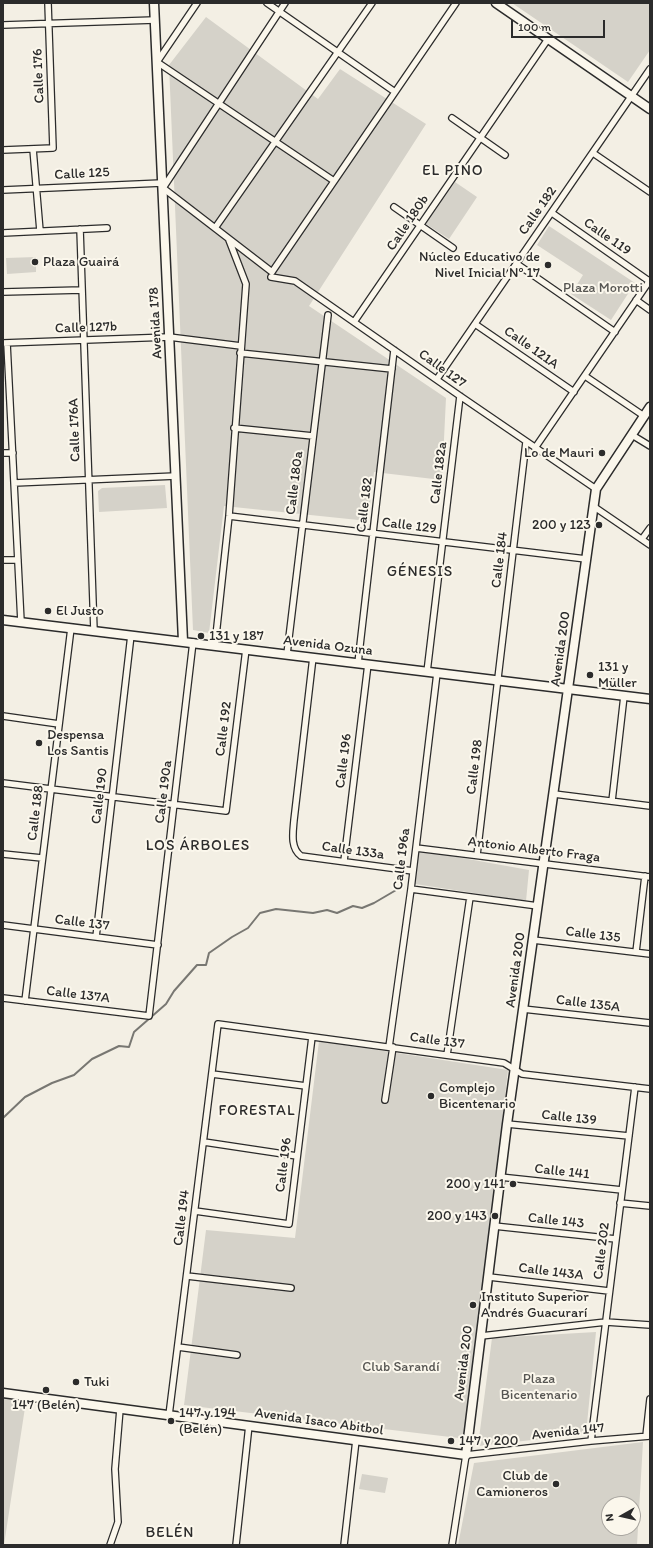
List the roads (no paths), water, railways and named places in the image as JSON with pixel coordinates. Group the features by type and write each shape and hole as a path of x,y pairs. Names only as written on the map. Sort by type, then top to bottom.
{"main road":[{"name":"Avenida 178","path":"154,3 183,641"},
{"path":"496,3 650,109"},
{"path":"596,489 650,407"},
{"name":"Avenida 200","path":"466,1455 514,1069 596,489"},
{"name":"Avenida Ozuna","path":"3,620 650,699"},
{"name":"Avenida Isaco Abitbol","path":"3,1393 466,1455"}],"street":[{"name":"Calle 176","path":"33,149 53,148 48,3"},
{"path":"197,3 157,62 334,181"},
{"path":"266,3 395,92"},
{"path":"285,3 219,103 162,185 272,272 456,3"},
{"path":"215,228 372,3"},
{"path":"3,25 155,20"},
{"name":"Calle 180b","path":"354,322 548,39"},
{"path":"632,97 650,69"},
{"name":"Calle 182","path":"437,379 632,97"},
{"path":"452,118 505,155"},
{"path":"3,150 33,149 40,231"},
{"path":"593,153 650,192"},
{"name":"Calle 125","path":"3,190 162,185"},
{"path":"394,207 453,248"},
{"name":"Calle 119","path":"552,213 650,280"},
{"path":"3,233 107,228"},
{"name":"Calle 176A","path":"80,229 94,631"},
{"path":"215,645 229,516 234,428 246,284 229,239"},
{"path":"516,264 615,332"},
{"name":"Calle 127","path":"271,277 295,281 596,489"},
{"path":"535,448 650,280"},
{"path":"3,292 82,290"},
{"path":"636,300 650,310"},
{"name":"Calle 180a","path":"287,654 328,315"},
{"name":"Calle 121A","path":"475,324 574,392"},
{"name":"Calle 127b","path":"5,343 170,337 241,346"},
{"path":"5,343 13,453 21,622"},
{"name":"Calle 182","path":"358,663 394,350"},
{"path":"240,353 392,369"},
{"path":"585,376 644,416"},
{"name":"Calle 182a","path":"427,672 460,396"},
{"path":"234,428 313,436"},
{"path":"632,434 650,446"},
{"name":"Calle 184","path":"498,681 526,442"},
{"path":"3,453 13,453"},
{"path":"14,483 176,476"},
{"path":"594,506 650,545"},
{"name":"Calle 129","path":"229,516 586,559"},
{"path":"642,539 650,528"},
{"path":"3,560 18,560"},
{"name":"Calle 188","path":"25,1001 71,628"},
{"name":"Calle 190","path":"96,937 132,635"},
{"name":"Calle 190a","path":"149,1016 193,642"},
{"name":"Calle 192","path":"175,804 226,811 246,649"},
{"name":"Calle 133a","path":"313,657 294,820 294,847 296,853 300,856 413,871"},
{"name":"Calle 196","path":"344,861 368,664"},
{"name":"Calle 196a","path":"385,1100 437,673"},
{"name":"Calle 198","path":"477,855 498,681"},
{"path":"612,801 624,696"},
{"path":"3,716 59,724"},
{"path":"3,783 175,804"},
{"path":"554,794 650,806"},
{"name":"Antonio Alberto Fraga","path":"416,848 648,876"},
{"path":"3,854 42,858"},
{"path":"636,952 648,876"},
{"path":"411,889 538,906"},
{"path":"447,1055 470,897"},
{"name":"Calle 137","path":"3,925 158,945"},
{"name":"Calle 135","path":"533,940 650,954"},
{"name":"Calle 137A","path":"3,998 149,1016"},
{"name":"Calle 135A","path":"523,1009 650,1024"},
{"name":"Calle 137","path":"218,1024 504,1063 522,1074 650,1089"},
{"name":"Calle 194","path":"169,1415 218,1024"},
{"name":"Calle 196","path":"195,1211 289,1224 312,1037"},
{"path":"212,1074 306,1086"},
{"name":"Calle 202","path":"591,1441 635,1087"},
{"name":"Calle 139","path":"507,1124 629,1136"},
{"path":"204,1142 297,1156"},
{"name":"Calle 141","path":"500,1177 622,1190"},
{"path":"620,1203 650,1206"},
{"name":"Calle 143","path":"494,1226 616,1239"},
{"path":"187,1276 291,1288"},
{"name":"Calle 143A","path":"489,1277 609,1290"},
{"path":"481,1336 606,1322 650,1325"},
{"path":"178,1347 237,1355"},
{"path":"648,1436 650,1400"},
{"path":"110,1545 118,1522 115,1469 120,1409"},
{"path":"236,1545 249,1425"},
{"name":"Avenida 147","path":"466,1455 648,1436"},
{"path":"344,1545 356,1440"},
{"path":"452,1545 466,1455"}],"waterway":[{"path":"3,1118 25,1097 52,1083 74,1075 92,1059 119,1046 129,1047 134,1032 166,1004 174,991 197,965 206,965 209,953 248,928 260,913 276,909 313,913 327,910 337,913 353,906 362,908 374,903 403,886"}],"place":[{"name":"Plaza Guairá","path":"35,262"},
{"name":"Núcleo Educativo de Nivel Inicial Nº 17","path":"548,265"},
{"name":"Lo de Mauri","path":"602,453"},
{"name":"200 y 123","path":"599,525"},
{"name":"El Justo","path":"48,611"},
{"name":"131 y 187","path":"201,636"},
{"name":"131 y Müller","path":"590,675"},
{"name":"Despensa Los Santis","path":"39,743"},
{"name":"Complejo Bicentenario","path":"431,1096"},
{"name":"200 y 141","path":"513,1184"},
{"name":"200 y 143","path":"495,1216"},
{"name":"Instituto Superior Andrés Guacurarí","path":"473,1305"},
{"name":"Tuki","path":"76,1382"},
{"name":"147 (Belén)","path":"46,1390"},
{"name":"147 y 194 (Belén)","path":"171,1421"},
{"name":"147 y 200","path":"451,1441"},
{"name":"Club de Camioneros","path":"556,1484"}],"district":[{"name":"EL PINO","path":"453,171"},
{"name":"GÉNESIS","path":"420,572"},
{"name":"LOS ÁRBOLES","path":"198,846"},
{"name":"FORESTAL","path":"257,1111"},
{"name":"BELÉN","path":"170,1533"}],"park label":[{"name":"Plaza Morotti","path":"603,288"},
{"name":"Club Sarandí","path":"401,1367"},
{"name":"Plaza Bicentenario","path":"539,1388"}]}
